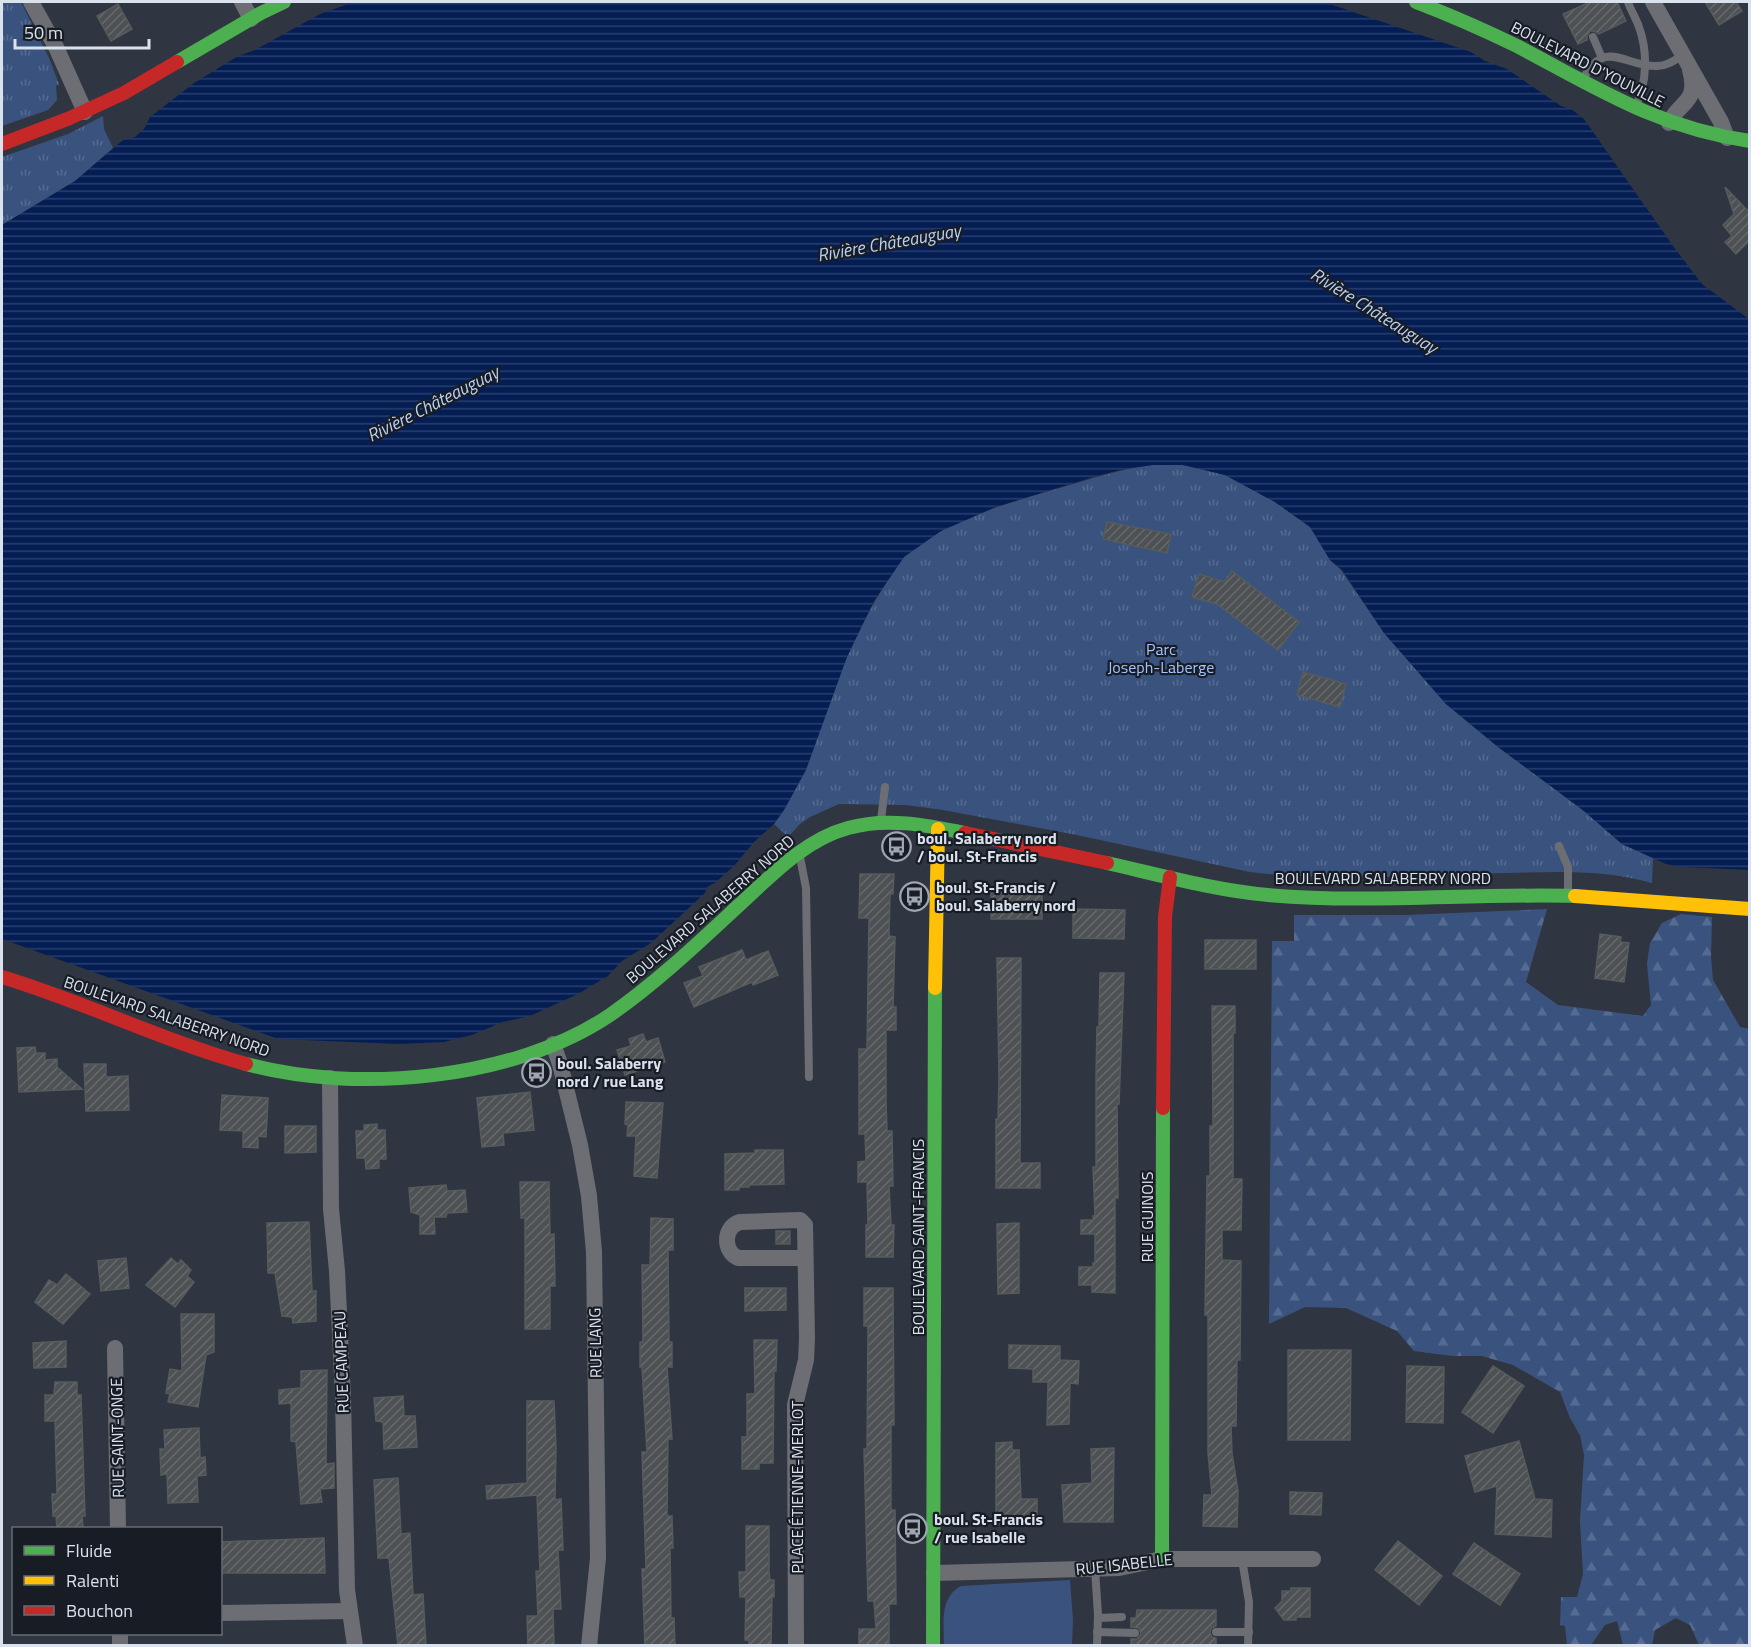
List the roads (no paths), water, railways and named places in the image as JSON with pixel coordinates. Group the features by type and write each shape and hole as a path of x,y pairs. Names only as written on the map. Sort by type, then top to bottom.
{"street":[{"path":"32,2 56,47 85,112"},
{"path":"242,2 251,19"},
{"path":"2,144 85,112 131,89 284,2"},
{"name":"BOULEVARD D'YOUVILLE","path":"1416,2 1504,39 1634,109 1669,123 1727,138 1749,141"},
{"path":"1653,2 1721,122 1727,138"},
{"path":"1669,123 1691,95 1692,81 1685,60"},
{"name":"BOULEVARD SALABERRY NORD","path":"2,977 221,1056 275,1071 330,1078 384,1078 451,1071 490,1064 553,1044 592,1026 676,962 775,872 799,854 831,833 856,825 881,823 968,833 1245,892 1291,896 1568,896 1639,899 1749,909"},
{"name":"BOULEVARD SAINT-FRANCIS","path":"933,1646 935,919 938,829"},
{"name":"RUE GUINOIS","path":"1162,1559 1164,955 1165,917 1170,877"},
{"name":"RUE LANG","path":"553,1044 582,1154 589,1196 594,1252 598,1558 589,1646"},
{"name":"RUE CAMPEAU","path":"330,1078 331,1209 337,1271 343,1398 349,1611 355,1646"},
{"name":"PLACE ÉTIENNE-MERLOT","path":"796,1646 795,1405 807,1351 805,1224 802,1221 740,1222 733,1224 728,1232 728,1248 732,1255 738,1258 805,1258"},
{"name":"RUE SAINT-ONGE","path":"115,1348 118,1527"},
{"name":"RUE ISABELLE","path":"934,1573 1119,1568 1162,1559 1313,1559"},
{"path":"222,1613 349,1611"}],"lane":[{"path":"1628,2 1644,46 1644,85 1634,109"},
{"path":"1593,37 1602,57"},
{"path":"1581,82 1593,63 1602,57 1620,57 1658,66 1685,60"},
{"path":"881,823 885,788"},
{"path":"1559,846 1568,867 1568,896"},
{"path":"799,854 806,888 809,1077"},
{"path":"1242,1559 1249,1602 1248,1646"},
{"path":"1095,1569 1097,1646"},
{"path":"1098,1618 1122,1617"},
{"path":"1097,1632 1135,1633"},
{"path":"1216,1632 1249,1632"}],"water":[{"name":"Rivière Châteauguay","path":"354,2 1324,2 1471,52 1485,61 1507,69 1584,119 1702,284 1749,319 1749,870 1682,867 1666,864 1622,844 1584,811 1498,747 1446,704 1384,633 1342,570 1330,560 1310,527 1275,502 1225,475 1183,465 1153,465 1100,475 996,507 941,531 904,557 874,601 847,657 806,770 774,824 754,842 734,866 707,887 705,893 651,943 622,961 608,976 578,994 530,1016 503,1022 472,1035 444,1042 399,1044 278,1039 2,939 2,225 75,181 123,140 135,137 144,129 150,117 194,83 238,56 255,50 320,14"}],"place":[{"name":"boul. Salaberry nord / boul. St-Francis","path":"896,847"},
{"name":"boul. St-Francis / boul. Salaberry nord","path":"915,896"},
{"name":"boul. Salaberry nord / rue Lang","path":"536,1072"},
{"name":"boul. St-Francis / rue Isabelle","path":"913,1528"}],"park label":[{"name":"Parc Joseph-Laberge","path":"1161,658"}]}
